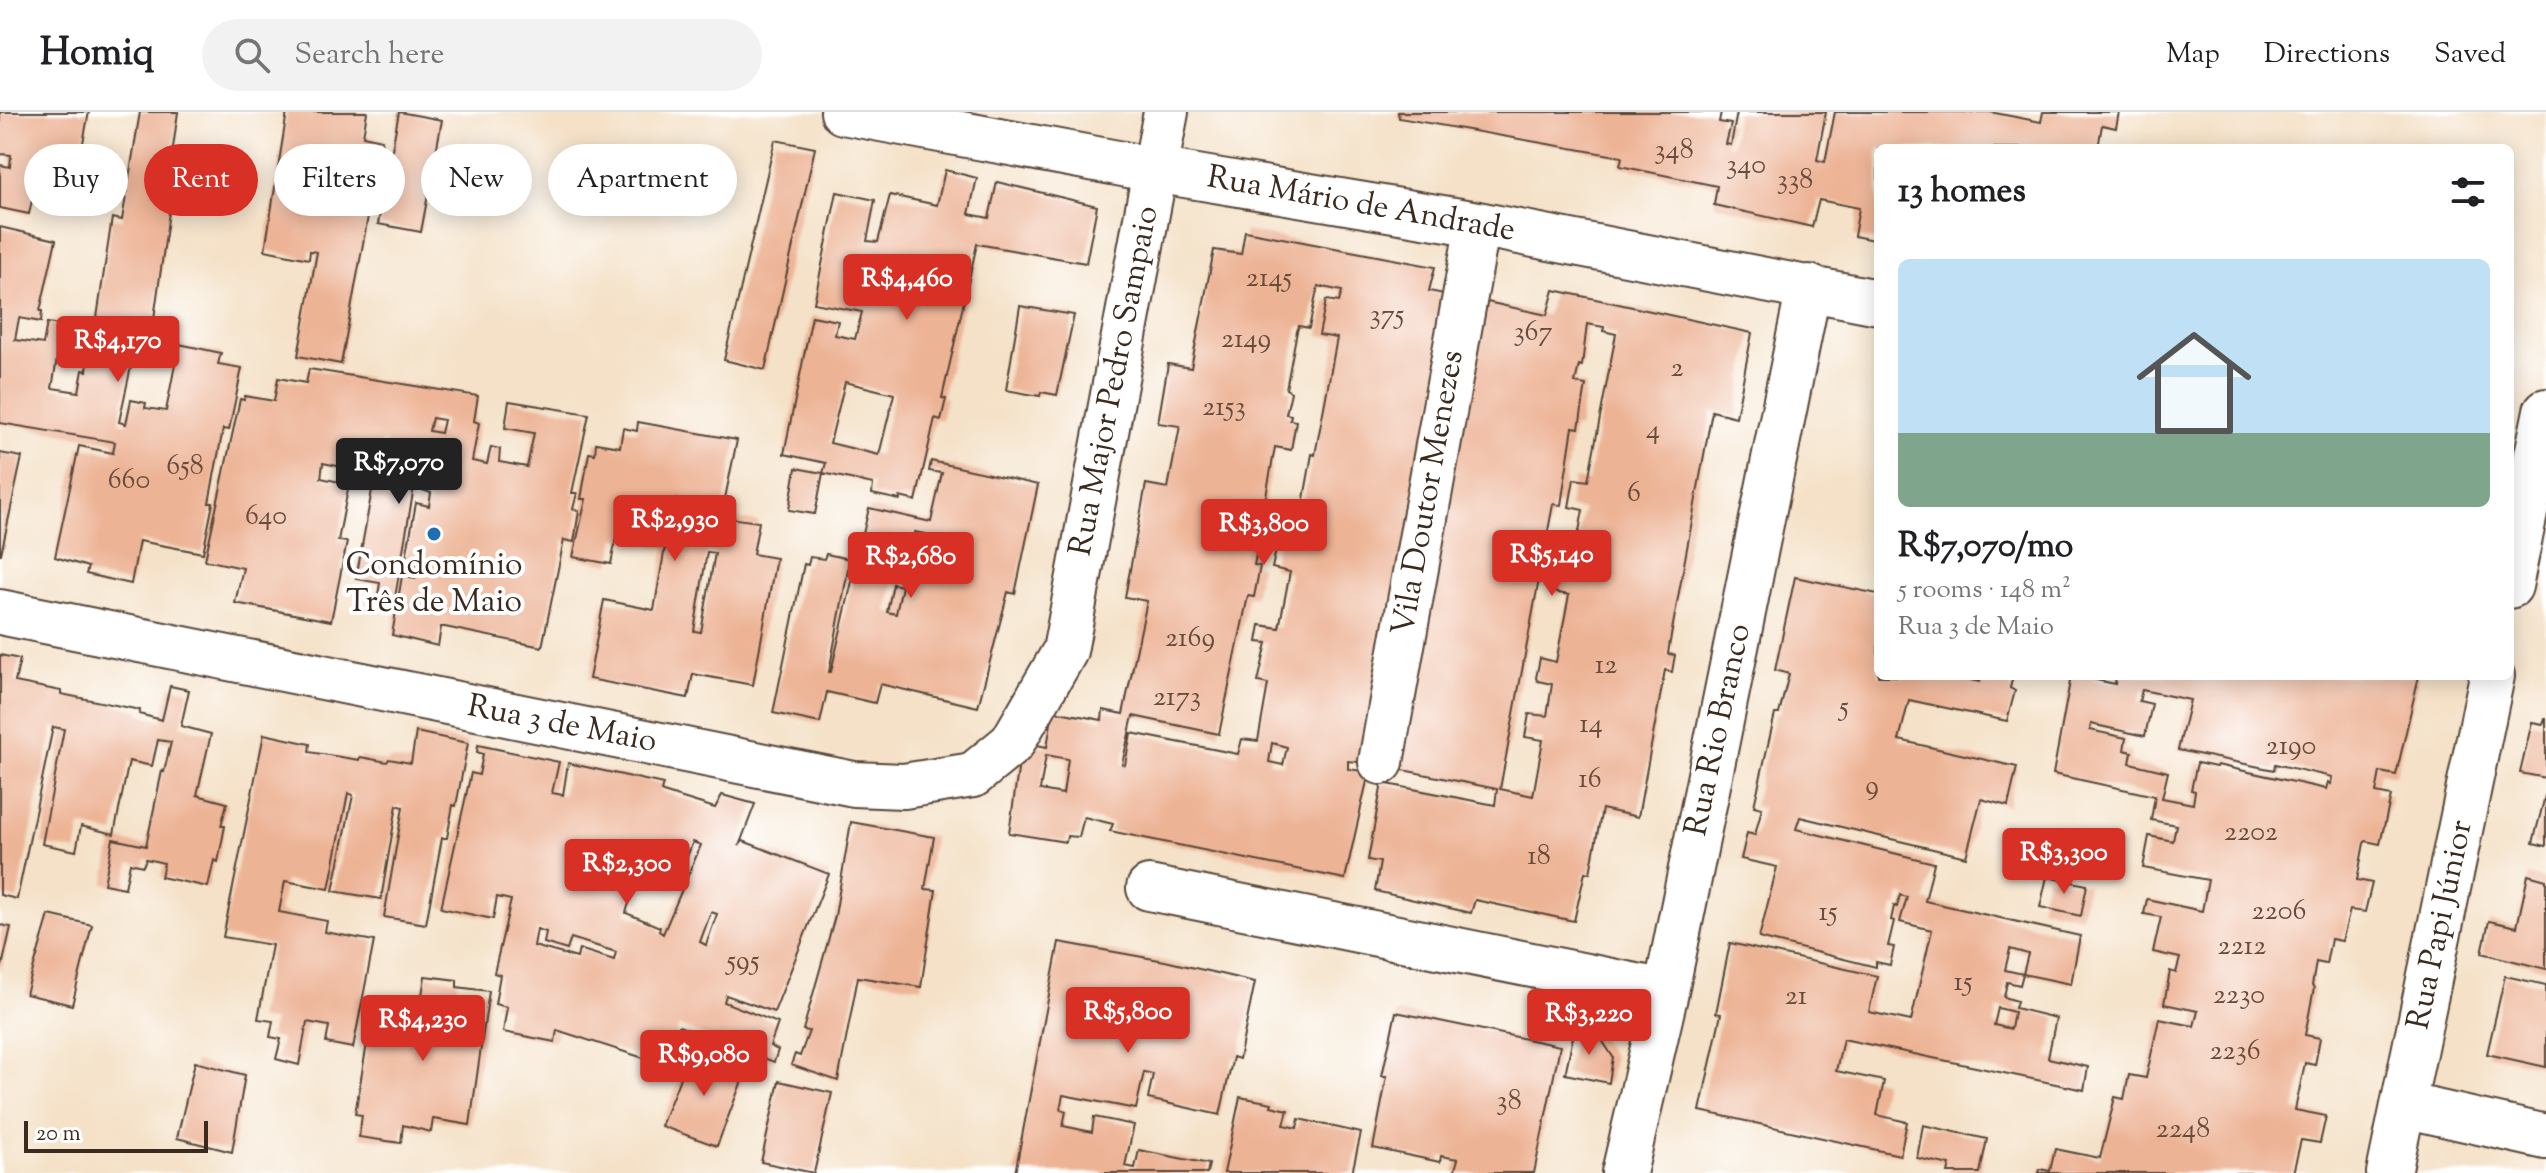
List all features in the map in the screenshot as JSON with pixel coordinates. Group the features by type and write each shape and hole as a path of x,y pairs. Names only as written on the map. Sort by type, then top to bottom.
{"street":[{"name":"Rua Mário de Andrade","path":"843,112 1155,170 1478,224 1874,301"},
{"name":"Rua Major Pedro Sampaio","path":"1065,651 1166,112"},
{"name":"Vila Doutor Menezes","path":"1381,762 1478,224"},
{"name":"Rua Rio Branco","path":"1624,1173 1666,992 1809,287"},
{"path":"2514,562 2535,435"},
{"name":"Rua 3 de Maio","path":"0,612 854,784 904,786 973,775 1012,743 1065,651"},
{"name":"Rua Papi Júnior","path":"2389,1173 2491,680"},
{"path":"1149,888 1666,992"},
{"path":"2404,1105 2546,1137"}],"building":[{"path":"0,112 89,112 83,144 24,144 24,213 0,208 0,165 10,167 11,155 0,154"},
{"path":"140,112 178,112 174,144 144,144 144,216 168,216 151,340 137,339 119,422 126,424 131,400 146,403 145,408 166,411 179,344 221,353 218,364 242,368 229,430 223,429 203,553 139,541 131,584 86,574 88,567 55,557 79,446 113,453 115,442 0,423 0,227 56,240 40,311 41,322 19,318 15,340 43,344 47,323 95,331 112,218 122,220 123,216 128,216 128,184","holes":["58,353 88,358 87,371 83,370 79,392 52,388"]},
{"path":"287,112 367,112 363,136 382,140 381,144 282,144"},
{"path":"399,112 442,120 438,144 421,144 421,216 424,216 421,232 378,224 380,216 405,216 405,144 393,144"},
{"path":"1398,112 1721,112 1719,122 1731,124 1726,144 1731,145 1737,112 1826,112 1817,160 1825,162 1835,112 1990,112 2041,122 2043,112 2119,112 2116,128 2102,125 2099,144 1874,144 1874,240 1854,236 1859,208 1819,200 1812,227 1714,205 1717,186 1620,166 1622,157 1399,118"},
{"path":"775,140 815,148 765,370 724,360"},
{"path":"945,170 977,178 969,214 989,218 997,182 1097,206 1086,263 977,244 942,398 946,399 941,420 935,418 916,501 900,497 900,500 872,494 873,484 823,473 826,463 784,454 812,316 838,321 835,335 855,339 862,312 814,303 837,192 875,200 867,241 878,242 890,195 937,205","holes":["845,382 894,394 879,455 830,443"]},
{"path":"274,194 274,216 368,216 341,364 298,356 317,252 310,251 309,259 265,250"},
{"path":"1245,231 1435,267 1429,291 1454,296 1367,763 1348,761 1348,769 1369,772 1345,879 1110,831 1113,824 1084,817 1079,837 1067,836 1066,842 1009,833 1022,742 1047,747 1053,711 1102,720 1103,710 1123,714 1147,601 1125,597 1146,484 1168,488 1180,426 1158,423 1168,364 1191,368 1214,250 1241,254","holes":["1318,286 1342,291 1339,302 1326,300 1319,335 1337,338 1297,538 1279,536 1272,568 1290,572 1279,628 1260,625 1257,642 1267,643 1258,682 1268,684 1258,741 1242,739 1238,754 1131,733 1125,765 1122,764 1133,716 1219,734 1248,596 1254,597 1260,566 1254,565 1275,447 1291,450 1296,421 1290,420 1291,415 1286,414 1291,392 1286,389 1297,331 1299,326 1309,328","1272,743 1287,747 1283,765 1269,762","1046,755 1068,759 1063,794 1040,790"]},
{"path":"1554,290 1752,333 1736,417 1712,411 1669,647 1668,654 1675,655 1672,672 1665,670 1638,817 1602,809 1590,873 1585,872 1574,921 1475,900 1471,913 1375,891 1380,862 1368,860 1382,783 1495,805 1497,789 1393,768 1487,302 1547,315","holes":["1587,324 1604,327 1603,331 1616,334 1588,481 1574,479 1569,507 1583,510 1572,569 1558,566 1553,592 1569,595 1556,662 1540,658 1536,678 1552,684 1547,716 1529,714 1525,737 1543,740 1533,796 1500,789 1553,504 1561,505 1573,427 1579,428 1586,385 1575,383 1579,365 1582,366"]},
{"path":"1020,306 1074,315 1057,395 1041,392 1040,396 1006,390"},
{"path":"309,369 478,396 474,421 479,423 472,461 487,464 491,447 500,449 499,462 527,467 534,433 505,428 509,401 589,414 572,493 577,493 573,509 579,511 574,542 564,540 542,647 445,627 441,627 438,646 392,635 402,576 416,578 419,566 405,563 416,503 429,506 431,493 414,487 393,609 376,606 380,583 356,579 374,479 378,479 386,442 382,441 380,447 361,444 356,470 323,463 321,478 349,484 338,541 347,542 331,621 235,603 243,568 205,560 240,399 244,400 245,396 274,401 278,378 306,383","holes":["432,418 444,420 441,433 429,431"]},
{"path":"638,422 737,440 723,508 674,499 670,520 719,532 722,517 759,522 753,554 776,558 753,685 693,674 688,698 589,679 604,600 654,610 665,547 616,538 611,564 573,557 586,499 581,499 589,453 595,454 596,443 620,447 623,428 637,431","holes":["707,552 715,553 701,632 694,631"]},
{"path":"0,453 22,457 1,554 0,554"},
{"path":"931,461 1038,485 1015,594 1008,592 978,707 880,684 875,703 827,692 820,723 773,713 804,564 808,565 810,557 824,559 826,554 850,559 831,672 869,508 931,522 942,473 929,471","holes":["915,532 926,534 921,558 910,556","893,584 902,586 896,614 887,612"]},
{"path":"796,468 823,473 815,514 789,510"},
{"path":"1795,577 1874,593 1874,680 2012,680 2010,688 2015,691 2007,721 1909,700 1899,740 2017,767 2008,806 1981,799 1966,857 1800,817 1796,829 1934,863 1925,901 2080,936 2071,984 2023,974 2020,985 2007,982 2004,997 2017,1001 2015,1008 2056,1018 2048,1058 2088,1067 2084,1090 1843,1039 1836,1071 1884,1081 1877,1115 1907,1122 1900,1155 1700,1111 1721,1014 1716,1013 1730,943 1877,976 1869,1012 1911,1021 1932,930 1900,922 1907,897 1900,895 1891,920 1894,921 1888,946 1894,947 1890,965 1876,962 1876,967 1759,938 1777,867 1741,859 1747,833 1755,835 1762,808 1754,806 1775,714 1779,714 1789,674 1775,670","holes":["2010,949 2028,954 2023,974 2005,970","1998,1008 2014,1012 2011,1029 1994,1025"]},
{"path":"0,655 20,659 15,682 140,710 139,714 162,720 170,686 189,690 181,726 211,734 197,795 227,803 221,826 225,826 218,862 214,860 208,887 161,877 164,863 146,859 143,866 130,863 125,888 104,884 113,839 146,846 171,742 158,740 152,766 129,761 114,834 81,826 76,851 42,844 64,729 53,727 17,899 0,895"},
{"path":"2070,680 2115,684 2116,680 2418,680 2396,775 2380,772 2376,793 2391,796 2380,844 2364,843 2357,880 2372,883 2365,912 2350,910 2342,941 2331,939 2326,964 2316,962 2305,1035 2320,1038 2315,1065 2305,1063 2295,1110 2326,1116 2320,1143 2301,1140 2293,1173 2039,1173 2040,1169 2050,1171 2055,1149 2100,1158 2115,1097 2124,1099 2129,1075 2146,1078 2159,1019 2194,1026 2198,1011 2164,1004 2170,971 2176,973 2180,958 2153,952 2161,917 2144,914 2147,899 2202,911 2208,880 2143,868 2149,836 2173,841 2176,825 2151,820 2155,796 2053,774","holes":["2142,690 2190,700 2178,750 2274,770 2275,764 2332,777 2331,784 2328,782 2326,789 2197,763 2191,790 2195,791 2193,804 2162,798 2168,772 2130,763 2132,752 2124,750 2126,738 2090,730 2091,724 2145,736 2152,704 2139,701"]},
{"path":"2545,718 2546,778 2520,773 2532,722 2543,724"},
{"path":"416,732 468,743 456,806 453,805 447,838 442,838 426,924 384,917 403,807 397,805 381,899 333,891 353,795 348,793 329,889 285,881 279,912 327,921 325,932 374,941 353,1048 326,1043 329,1026 307,1022 299,1065 276,1059 281,1039 270,1037 273,1021 258,1019 272,945 223,937 264,734 310,744 309,752 359,760 360,757 411,763"},
{"path":"478,745 559,762 552,793 563,795 568,763 663,784 663,792 715,808 722,795 755,804 739,846 743,841 829,874 774,1012 726,995 724,1002 778,1023 770,1046 778,1050 774,1062 679,1026 665,1065 557,1030 555,1042 503,1032 507,1007 495,1004 500,975 494,973 511,900 497,897 493,919 441,908 471,773 479,775 483,754 477,752","holes":["693,842 701,845 663,934 659,931 660,927 626,913 637,876 673,890","711,912 717,914 706,945 700,942","537,929 546,932 544,943 567,950 571,938 616,952 614,960 579,949 577,958 534,946"]},
{"path":"2546,796 2546,846 2533,843"},
{"path":"851,822 934,837 925,889 936,890 921,987 858,977 838,1081 791,1065 795,1054 800,1056 809,1031 803,1030 835,916"},
{"path":"2528,875 2546,880 2546,969 2482,953 2489,921 2517,927"},
{"path":"2047,877 2087,885 2081,916 2040,907"},
{"path":"49,915 92,925 72,1005 26,994"},
{"path":"0,925 11,927 1,971 0,971"},
{"path":"1059,942 1165,961 1255,982 1239,1059 1233,1057 1220,1115 1148,1099 1153,1074 1144,1072 1136,1109 1063,1095 1060,1109 1066,1111 1063,1126 1092,1132 1094,1117 1134,1125 1125,1166 1135,1168 1139,1150 1209,1164 1207,1173 1015,1173"},
{"path":"425,976 457,980 457,987 489,991 470,1125 433,1119 431,1132 403,1125 401,1143 359,1137 362,1115 355,1114 372,1014 418,1021"},
{"path":"2505,976 2546,985 2546,1067 2487,1054"},
{"path":"1396,1012 1560,1046 1534,1173 1454,1173 1458,1159 1441,1156 1440,1162 1373,1148 1387,1076 1382,1076"},
{"path":"1575,1028 1598,1034 1613,1057 1609,1083 1565,1074"},
{"path":"692,1048 746,1070 717,1146 661,1126"},
{"path":"195,1062 245,1075 232,1152 177,1138"},
{"path":"779,1081 832,1093 814,1173 761,1162"},
{"path":"1240,1097 1272,1103 1271,1106 1288,1110 1284,1125 1297,1128 1299,1119 1361,1133 1352,1173 1224,1173"},
{"path":"1923,1125 1987,1139 1980,1173 1948,1173 1950,1165 1917,1158"}],"place":[{"name":"Condomínio Três de Maio","path":"434,534"}]}
